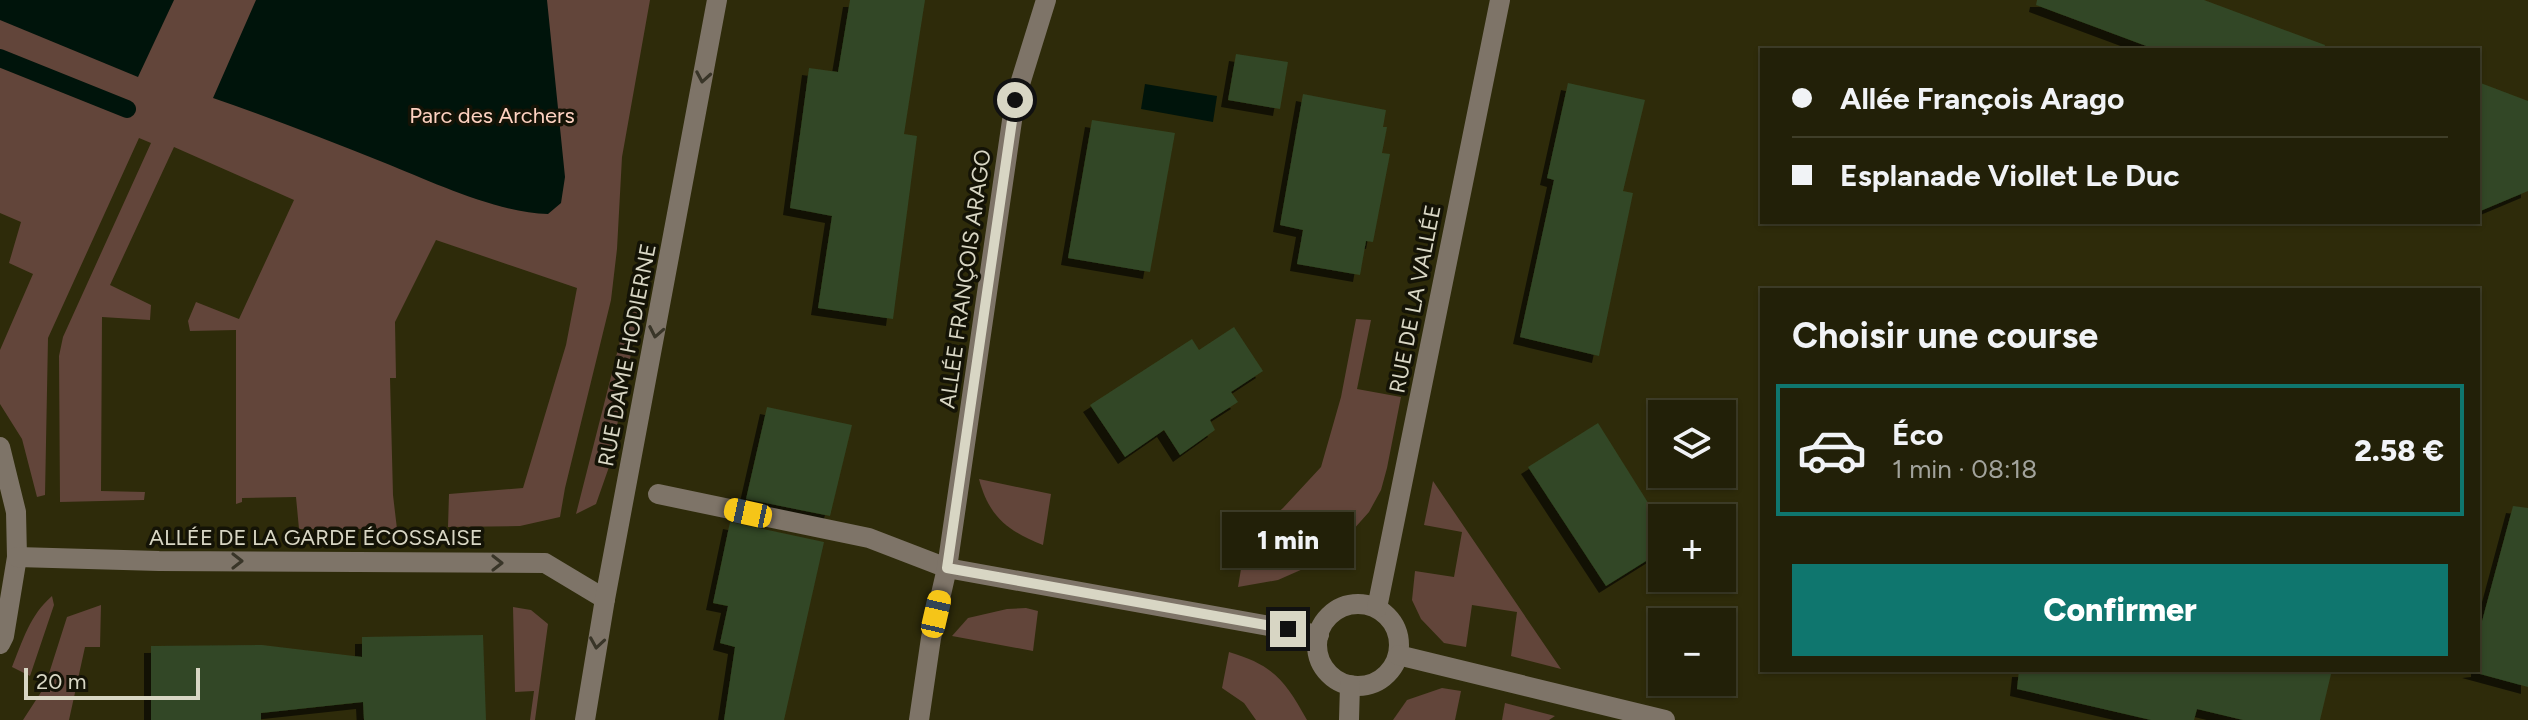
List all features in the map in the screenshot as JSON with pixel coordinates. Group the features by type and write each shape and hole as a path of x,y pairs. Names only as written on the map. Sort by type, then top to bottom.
{"street":[{"name":"RUE DAME HODIERNE","path":"585,720 717,0"},
{"name":"ALLÉE FRANÇOIS ARAGO","path":"919,720 931,638 947,568 1015,100 1046,0"},
{"name":"RUE DE LA VALLÉE","path":"1377,608 1500,0"},
{"path":"0,447 16,512 17,557 0,644"},
{"path":"658,494 869,538 947,568 1319,635"},
{"name":"ALLÉE DE LA GARDE ÉCOSSAISE","path":"17,557 545,563 605,599"},
{"path":"1362,604 1377,608 1396,628 1399,641 1398,655 1388,673 1360,686 1350,685 1330,675 1317,646 1325,621 1335,611 1348,605 1362,604"},
{"path":"1398,655 1665,720"},
{"path":"1349,720 1350,685"}],"green space":[{"name":"Parc des Archers","path":"0,0 650,0 622,157 611,300 560,517 520,526 448,527 449,494 523,488 566,345 577,288 436,240 395,322 396,378 390,378 393,495 397,529 299,529 296,497 242,498 242,502 236,504 236,330 190,331 188,321 196,302 239,319 294,200 174,147 110,285 151,305 150,320 102,317 101,491 145,492 144,500 60,502 59,356 63,337 151,143 139,138 48,338 45,495 37,497 22,439 0,404 0,350 33,274 9,263 21,222 0,213"},
{"path":"632,287 643,292 609,467 596,504 576,514 629,306"},
{"path":"1356,319 1371,320 1357,389 1401,397 1381,490 1369,512 1336,549 1312,565 1278,580 1238,587 1247,533 1283,508 1321,467 1341,397"},
{"path":"979,479 1051,494 1043,545 1010,528 994,513"},
{"path":"1433,481 1561,669 1511,656 1517,612 1472,605 1466,647 1444,643 1421,619 1412,600 1415,571 1454,577 1462,532 1424,525"},
{"path":"52,596 54,605 30,676 12,667 33,620"},
{"path":"101,605 100,647 85,647 69,720 23,720 45,686 67,617"},
{"path":"513,607 531,610 548,624 535,720 530,720 534,691 515,692"},
{"path":"1026,608 1038,611 1033,651 952,636 968,618"},
{"path":"1229,652 1257,662 1276,676 1292,694 1307,720 1256,720 1244,703 1222,688"},
{"path":"1442,688 1461,691 1455,720 1393,720 1407,700"},
{"path":"1505,703 1555,716 1549,720 1502,720"}],"shaded area":[{"path":"0,0 174,0 138,77 0,20"},
{"path":"256,0 547,0 565,177 561,203 548,214 487,202 213,98"},
{"path":"1145,84 1217,96 1213,122 1141,109"}],"building":[{"path":"850,0 925,0 904,134 917,136 893,319 818,308 832,216 790,208 809,68 838,72"},
{"path":"2037,0 2204,0 2325,45 2324,48 2152,48 2036,5"},
{"path":"1236,54 1288,62 1280,109 1228,100"},
{"path":"1568,83 1645,100 1623,191 1633,193 1599,356 1520,337 1554,180 1547,178"},
{"path":"2480,83 2528,101 2528,191 2480,211"},
{"path":"1303,94 1386,110 1383,127 1387,127 1382,153 1390,154 1373,242 1366,241 1360,275 1297,264 1303,230 1280,225"},
{"path":"1092,120 1175,133 1150,272 1068,258"},
{"path":"1234,327 1263,371 1231,392 1238,402 1210,420 1215,430 1180,455 1164,430 1125,457 1090,405 1192,339 1199,350"},
{"path":"767,407 852,425 830,516 746,499"},
{"path":"1598,423 1649,504 1648,560 1606,586 1528,467"},
{"path":"2513,506 2528,508 2528,687 2473,672 2480,672 2480,629"},
{"path":"730,522 824,542 784,720 724,720 735,647 720,643 728,606 713,603"},
{"path":"483,635 486,720 364,720 363,702 261,713 261,720 151,720 151,646 262,645 362,657 362,637"},
{"path":"2019,672 2332,672 2320,720 2243,720 2197,709 2194,720 2151,720 2017,689"}],"waterway":[{"path":"0,58 127,109"}],"route":[{"path":"1015,100 947,568 1288,629"}]}
